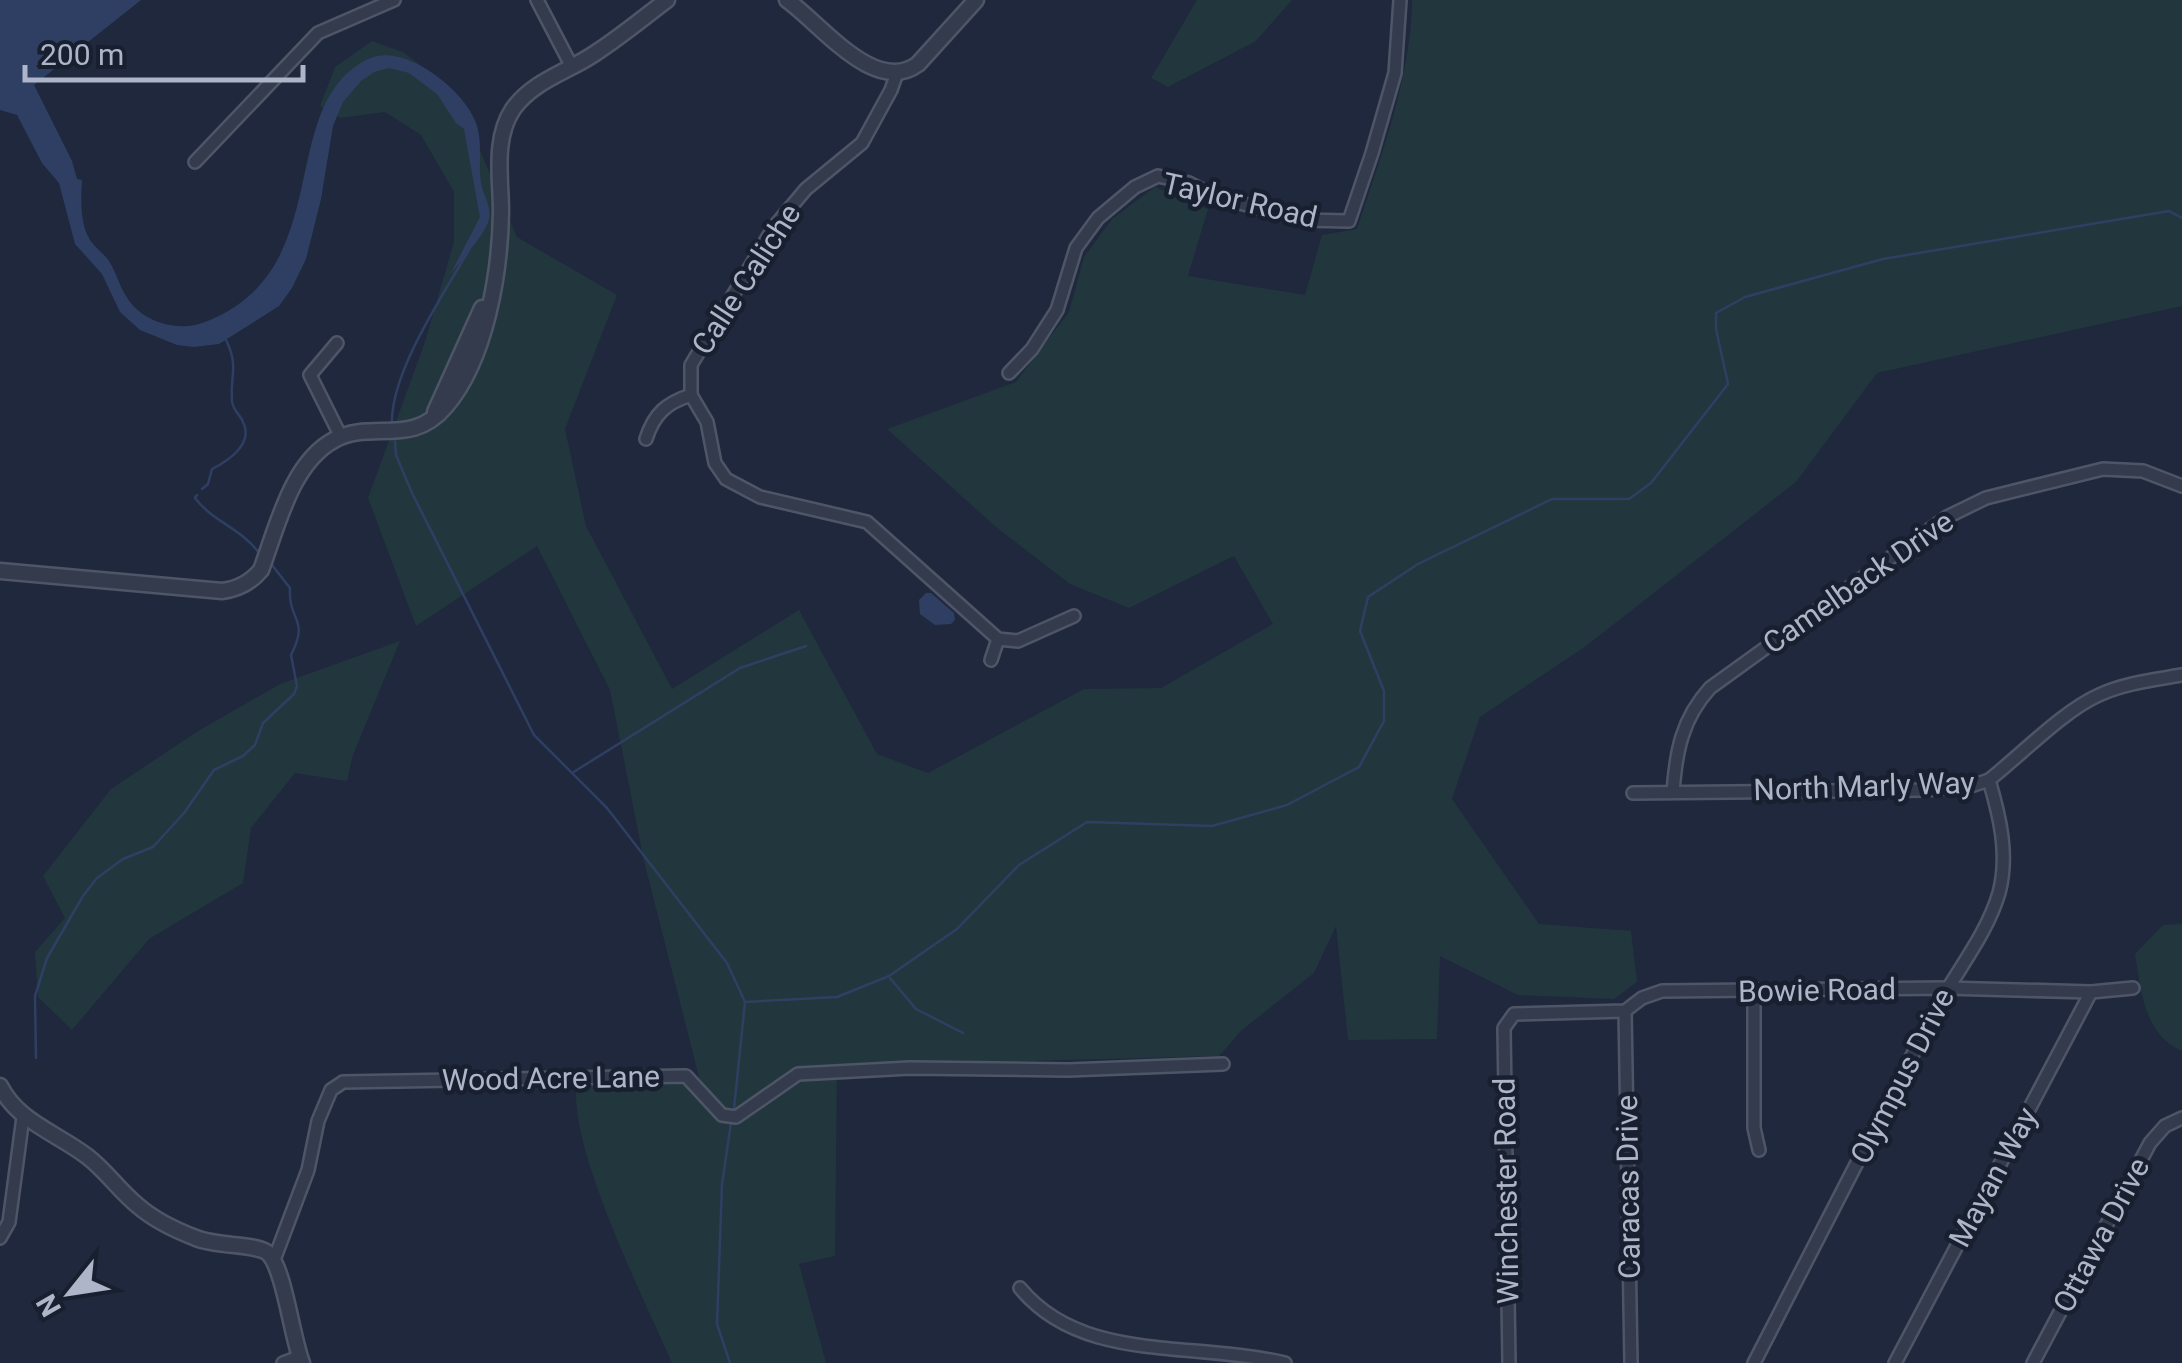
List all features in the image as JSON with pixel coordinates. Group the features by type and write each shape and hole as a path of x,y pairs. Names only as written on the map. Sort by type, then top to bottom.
{"street":[{"path":"196,162 318,33 394,0"},
{"path":"537,0 572,67"},
{"path":"0,571 232,590 254,578 261,570 297,480 321,449 341,437 401,432 432,419 492,285 500,238 499,154 511,112 524,96 667,0"},
{"path":"787,0 866,65 886,74 897,74 918,64 976,0"},
{"name":"Taylor Road","path":"1009,373 1032,349 1056,310 1076,248 1098,218 1135,187 1158,176 1303,220 1349,222 1394,73 1400,0"},
{"name":"Calle Caliche","path":"646,439 659,411 690,395 691,366 774,227 806,189 862,143 897,74"},
{"path":"338,343 310,375 341,437"},
{"path":"690,395 707,422 711,452 726,479 760,497 867,522 998,640 1018,641 1074,616"},
{"name":"Camelback Drive","path":"1673,792 1680,738 1692,711 1710,688 1948,516 1986,498 2102,469 2143,470 2182,486"},
{"path":"992,660 998,640"},
{"name":"North Marly Way","path":"1633,793 1955,788 1989,780 2082,704 2116,688 2182,676"},
{"name":"Olympus Drive","path":"1754,1363 1946,988 1985,926 1999,893 2004,857 2000,817 1989,780"},
{"name":"Bowie Road","path":"1508,1020 1514,1014 1624,1011 1642,998 1662,991 1946,988 2090,992 2133,988"},
{"path":"1754,991 1754,1128 1760,1150"},
{"name":"Mayan Way","path":"1895,1363 2090,992"},
{"name":"Caracas Drive","path":"1624,1011 1631,1363"},
{"name":"Winchester Road","path":"1508,1020 1504,1050 1509,1363"},
{"name":"Wood Acre Lane","path":"274,1260 308,1170 318,1121 331,1090 343,1082 686,1076 722,1115 736,1117 798,1074 910,1068 1068,1070 1223,1064"},
{"path":"0,1086 10,1104 23,1116 72,1144 138,1206 167,1225 217,1245 266,1250 274,1260 300,1360 283,1363"},
{"path":"0,1238 9,1222 23,1116"},
{"name":"Ottawa Drive","path":"2033,1363 2156,1134 2182,1118"},
{"path":"1020,1288 1046,1322 1082,1346"},
{"path":"1133,1358 1232,1356 1285,1363"}],"green space":[{"path":"1197,0 1292,0 1256,41 1168,87 1151,78"},
{"path":"1412,0 2182,0 2182,306 1877,373 1796,482 1586,646 1480,717 1452,799 1539,924 1631,931 1637,982 1614,999 1518,995 1440,956 1437,1039 1348,1040 1336,926 1314,973 1242,1030 1219,1056 837,1066 835,1256 799,1264 826,1363 672,1363 611,1223 584,1145 577,1111 577,1084 674,1080 688,1086 699,1077 644,861 610,690 537,546 416,626 368,498 425,342 454,242 454,192 421,135 385,112 340,118 320,106 335,67 372,41 403,52 436,77 470,127 517,237 617,295 565,429 586,526 672,689 799,610 877,754 928,773 1084,689 1161,688 1273,624 1234,556 1129,608 1070,584 996,527 887,429 1016,382 1069,312 1084,257 1112,219 1155,187 1208,209 1188,276 1305,295 1322,235 1357,229 1400,87"},
{"path":"400,641 353,755 347,781 295,773 251,828 243,883 149,939 72,1030 38,997 35,952 65,918 43,876 111,789 198,731 280,684"},
{"path":"2182,924 2182,1051 2169,1044 2152,1023 2142,996 2135,954 2163,925"}],"water":[{"path":"0,0 141,0 34,85 77,179 82,180 82,214 89,238 109,261 133,305 150,319 194,325 247,298 274,266 291,228 321,113 339,82 368,59 382,55 398,57 431,72 470,110 479,138 481,183 489,210 487,225 450,275 480,217 464,129 437,94 409,73 389,68 374,72 343,102 333,126 306,259 279,306 219,344 177,345 140,330 120,312 102,274 75,244 59,183 42,163 17,115 0,110"},
{"path":"931,593 954,613 951,624 935,625 920,614 919,600"}],"waterway":[{"path":"745,1002 837,997 889,976 957,929 1019,865 1087,822 1212,826 1287,805 1359,767 1384,721 1384,691 1360,631 1368,597 1418,564 1552,499 1629,499 1651,483 1728,384 1716,313 1745,297 1883,259 2169,211 2182,218"},
{"path":"392,426 393,405 409,359 470,248"},
{"path":"202,489 208,484 212,469 232,456 245,438 243,422 233,404 233,364 226,340"},
{"path":"395,441 396,455 412,493 534,735 607,808 727,963 745,1002 734,1109"},
{"path":"197,495 195,498 202,506 259,553"},
{"path":"36,1058 35,996 47,958 83,896 97,878 123,859 153,847 184,813 214,770 243,756 255,745 263,723 294,694 297,686 291,655 299,627 290,588 272,565"},
{"path":"572,773 740,668 806,646"},
{"path":"890,978 916,1009 963,1033"},
{"path":"730,1363 717,1324 722,1184 731,1123"}]}
